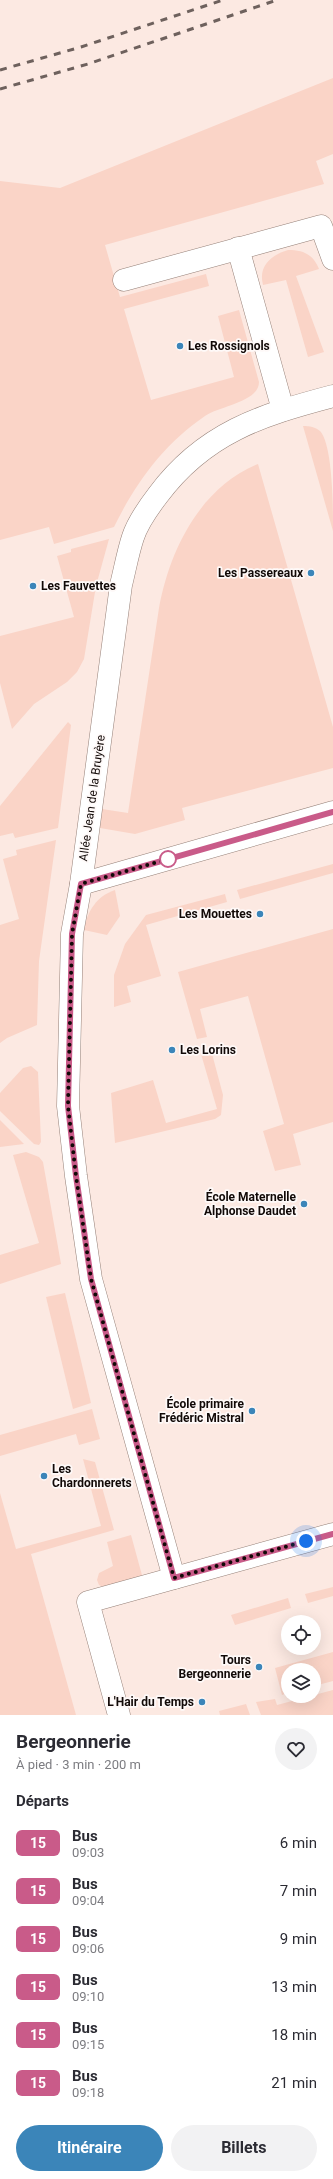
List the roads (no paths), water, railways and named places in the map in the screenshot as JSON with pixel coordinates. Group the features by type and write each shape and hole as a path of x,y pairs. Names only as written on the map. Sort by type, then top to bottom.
{"street":[{"path":"124,280 320,226 333,259"},
{"path":"238,248 283,410"},
{"name":"Allée Jean de la Bruyère","path":"174,1578 91,1279 76,1176 68,1106 72,934 81,884 121,585 133,537 147,510 174,474 212,442 247,423 283,410 333,396"},
{"path":"81,884 333,812"},
{"path":"119,1715 88,1602 333,1534"}],"railway":[{"path":"0,70 81,47 223,0"},
{"path":"0,89 88,64 277,0"}],"place":[{"name":"Les Rossignols","path":"180,346"},
{"name":"Les Passereaux","path":"311,573"},
{"name":"Les Fauvettes","path":"33,586"},
{"name":"Les Mouettes","path":"260,914"},
{"name":"Les Lorins","path":"172,1050"},
{"name":"École Maternelle Alphonse Daudet","path":"304,1204"},
{"name":"École primaire Frédéric Mistral","path":"252,1411"},
{"name":"Les Chardonnerets","path":"44,1476"},
{"name":"Tours Bergeonnerie","path":"259,1667"},
{"name":"L'Hair du Temps","path":"202,1702"}]}
